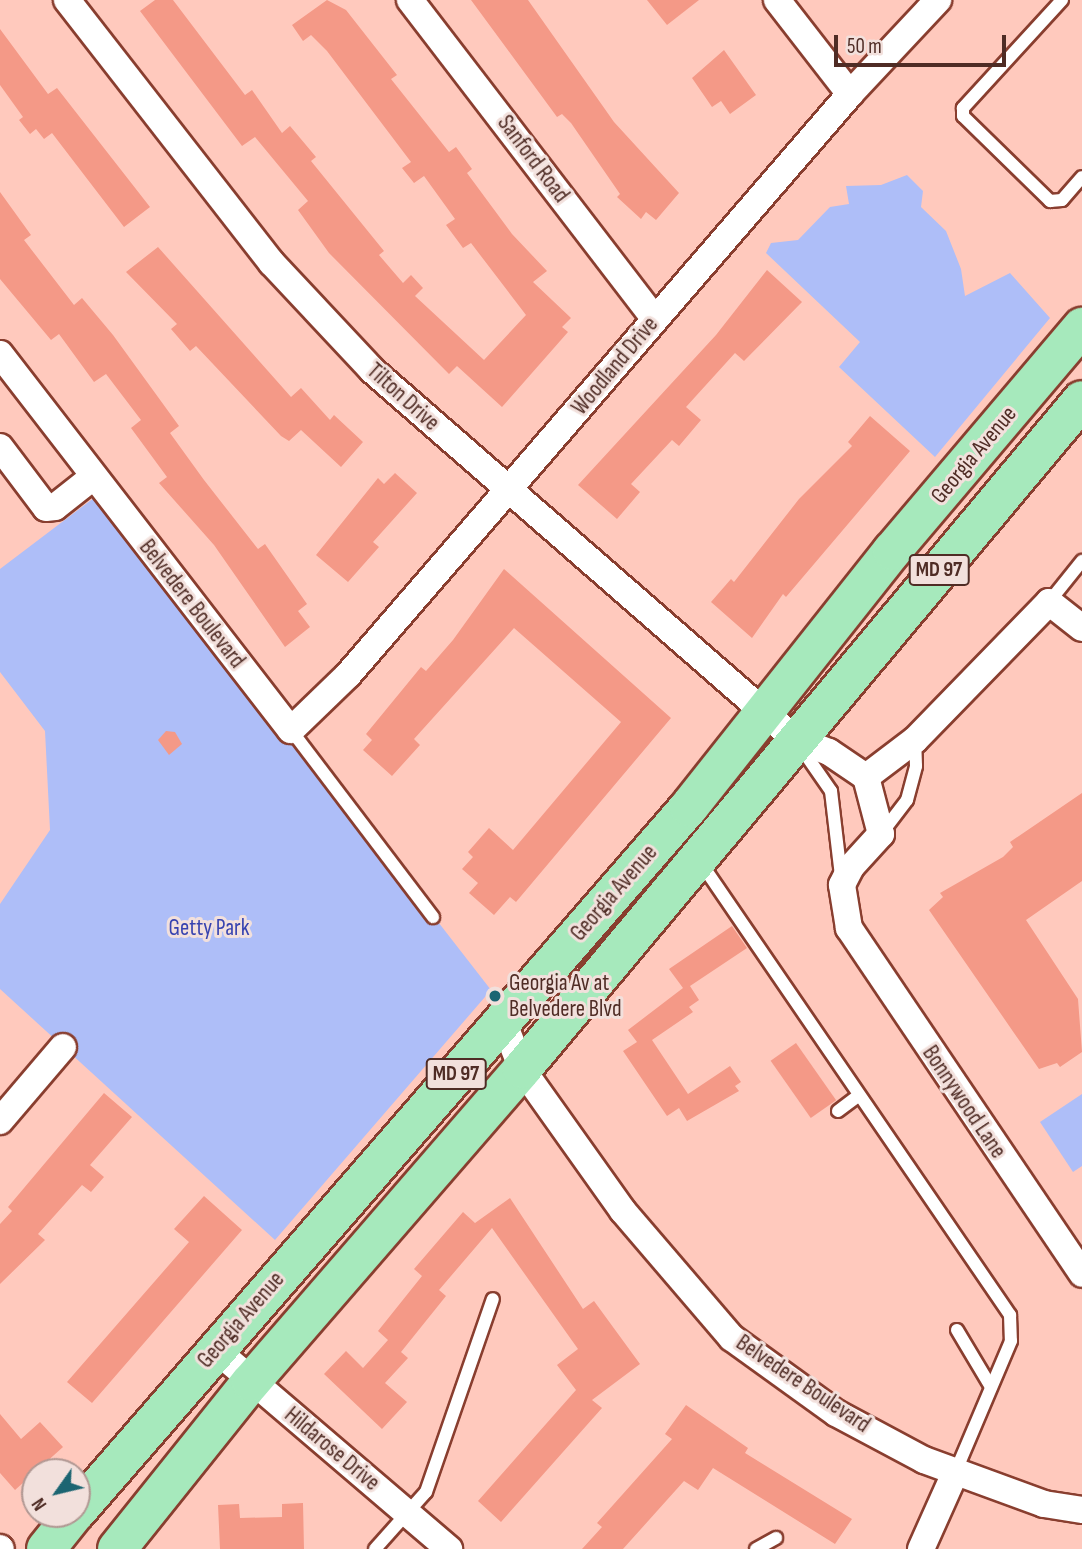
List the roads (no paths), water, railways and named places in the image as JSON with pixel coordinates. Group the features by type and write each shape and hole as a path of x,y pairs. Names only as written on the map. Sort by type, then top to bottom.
{"main road":[{"name":"Georgia Avenue","path":"91,1494 689,807 765,709 1082,327"},
{"name":"Georgia Avenue","path":"117,1549 251,1382 522,1069 795,739 1082,400"},
{"name":"Georgia Avenue","path":"46,1549 63,1528"}],"street":[{"name":"Tilton Drive","path":"67,0 272,263 372,370 508,491 765,709 795,739"},
{"name":"Sanford Road","path":"411,0 655,319"},
{"path":"778,0 850,94"},
{"name":"Woodland Drive","path":"290,730 348,675 850,94 938,0"},
{"name":"Belvedere Boulevard","path":"0,354 290,730"},
{"path":"0,447 46,508 55,507 93,477"},
{"path":"866,778 915,740 1049,602 1082,628"},
{"path":"795,739 829,752 866,778 881,834 851,867 842,886"},
{"name":"Bonnywood Lane","path":"842,886 849,928 1082,1274"},
{"name":"Belvedere Boulevard","path":"503,1021 522,1069 623,1211 732,1339 836,1413 955,1473 1044,1504 1082,1510"},
{"path":"0,1121 63,1047"},
{"name":"Hildarose Drive","path":"215,1349 449,1549"},
{"path":"921,1549 955,1473"}],"lane":[{"path":"1062,0 963,108 963,116 1050,201 1062,200 1082,177"},
{"path":"1049,602 1082,561"},
{"path":"290,730 433,917"},
{"path":"795,739 812,771 831,791 842,886"},
{"path":"881,834 907,800 916,766 915,740"},
{"path":"697,857 1010,1315 1012,1341 955,1473"},
{"path":"838,1111 859,1095"},
{"path":"375,1549 426,1492 493,1299"},
{"path":"957,1330 992,1387"},
{"path":"756,1549 776,1538"}],"place":[{"name":"Georgia Av at Belvedere Blvd","path":"495,996"}],"park label":[{"name":"Getty Park","path":"209,928"}]}
